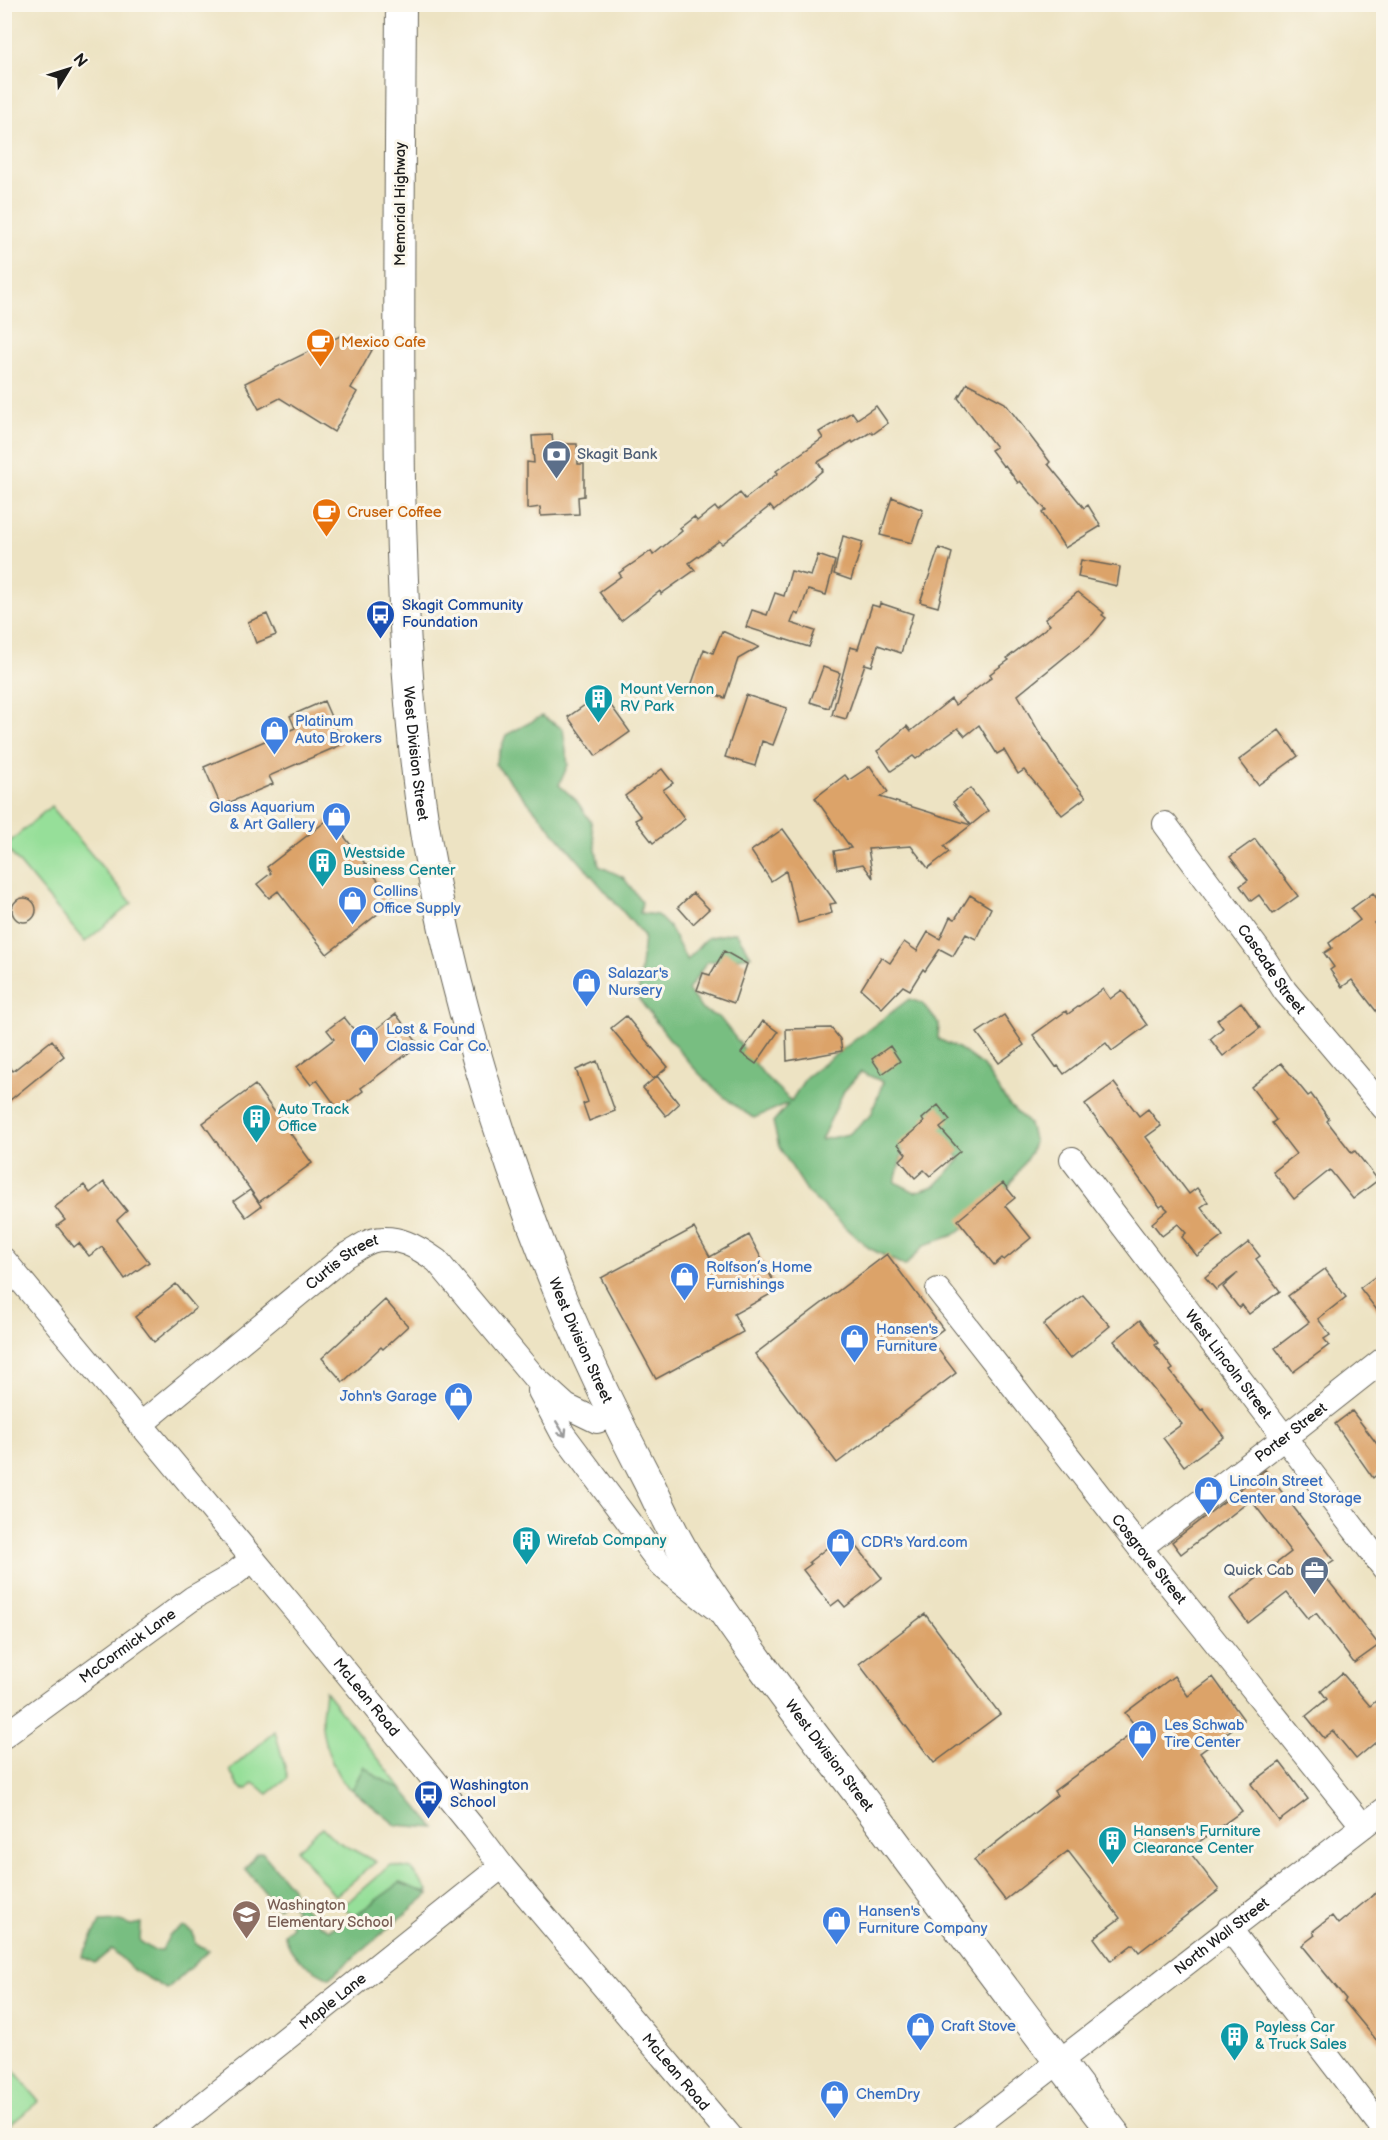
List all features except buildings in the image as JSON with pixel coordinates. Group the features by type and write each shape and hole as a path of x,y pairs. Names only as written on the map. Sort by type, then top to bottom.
{"main road":[{"name":"Memorial Highway","path":"399,404 401,4"},
{"name":"West Division Street","path":"399,404 403,611 415,756 427,842 449,953 482,1080 529,1220 614,1415 683,1550 829,1755 1116,2136"}],"street":[{"name":"Cascade Street","path":"1165,824 1260,952 1285,991 1383,1108"},
{"name":"West Lincoln Street","path":"1072,1159 1383,1568"},
{"name":"Curtis Street","path":"140,1425 346,1255 371,1241 396,1240 418,1247 437,1261 534,1377 566,1406 597,1421 614,1415"},
{"name":"McLean Road","path":"4,1260 253,1559 502,1866 730,2136"},
{"name":"Cosgrove Street","path":"938,1290 1140,1548 1363,1826"},
{"name":"Porter Street","path":"1140,1548 1383,1359"},
{"name":"Curtis Street","path":"534,1377 563,1434 662,1565 732,1621"},
{"name":"McCormick Lane","path":"4,1736 193,1598 230,1577 253,1559"},
{"name":"North Wall Street","path":"963,2136 1383,1810"},
{"name":"Maple Lane","path":"164,2136 502,1866"},
{"path":"1229,1928 1383,2130"}],"green space":[{"path":"542,716 563,729 568,765 559,785 576,800 591,822 599,866 623,877 642,902 640,913 657,915 669,927 687,960 707,938 736,932 751,956 707,962 688,990 702,1010 720,1018 765,1076 791,1101 806,1077 909,999 922,1003 939,1024 938,1039 960,1049 983,1066 1009,1105 1029,1124 1034,1142 1031,1152 1000,1200 954,1235 925,1245 905,1266 869,1248 809,1194 779,1147 773,1122 789,1103 754,1118 737,1107 720,1094 690,1064 638,998 644,936 495,764 506,735","holes":["861,1072 883,1082 871,1115 849,1134 821,1140 844,1091","930,1125 960,1159 935,1186 915,1192 895,1182 906,1138"]},
{"path":"51,806 132,903 85,942 5,846"},
{"path":"325,1691 403,1790 377,1777 364,1767 352,1790 346,1786 336,1771 323,1733"},
{"path":"275,1731 288,1778 268,1794 253,1783 248,1789 242,1789 236,1783 230,1770"},
{"path":"364,1766 377,1777 403,1790 435,1828 396,1825 352,1790"},
{"path":"322,1827 335,1840 376,1862 335,1896 297,1850"},
{"path":"262,1852 292,1888 295,1901 311,1913 320,1925 329,1930 353,1917 400,1883 429,1894 329,1978 300,1961 287,1942 284,1933 292,1926 289,1921 296,1910 286,1900 278,1908 245,1869 256,1854"},
{"path":"390,1865 411,1869 428,1891 425,1893 400,1883 353,1917 343,1906"},
{"path":"120,1921 131,1925 141,1923 140,1941 153,1950 162,1950 170,1934 184,1927 193,1933 195,1944 209,1950 167,1989 133,1970 112,1949 95,1963 82,1957 100,1922"},
{"path":"4,2058 39,2101 5,2129 4,2129"}],"place":[{"name":"Mexico Cafe","path":"320,368"},
{"name":"Skagit Bank","path":"556,480"},
{"name":"Cruser Coffee","path":"326,538"},
{"name":"Skagit Community Foundation","path":"381,640"},
{"name":"Mount Vernon RV Park","path":"599,724"},
{"name":"Platinum Auto Brokers","path":"274,756"},
{"name":"Glass Aquarium & Art Gallery","path":"336,842"},
{"name":"Westside Business Center","path":"322,888"},
{"name":"Collins Office Supply","path":"352,926"},
{"name":"Salazar's Nursery","path":"587,1008"},
{"name":"Lost & Found Classic Car Co.","path":"365,1064"},
{"name":"Auto Track Office","path":"257,1144"},
{"name":"Rolfson’s Home Furnishings","path":"685,1302"},
{"name":"Hansen's Furniture","path":"855,1364"},
{"name":"John's Garage","path":"458,1422"},
{"name":"Lincoln Street Center and Storage","path":"1208,1516"},
{"name":"Wirefab Company","path":"526,1566"},
{"name":"CDR's Yard.com","path":"840,1568"},
{"name":"Quick Cab","path":"1315,1596"},
{"name":"Les Schwab Tire Center","path":"1143,1760"},
{"name":"Washington School","path":"429,1820"},
{"name":"Hansen's Furniture Clearance Center","path":"1112,1866"},
{"name":"Washington Elementary School","path":"246,1940"},
{"name":"Hansen's Furniture Company","path":"837,1946"},
{"name":"Craft Stove","path":"920,2052"},
{"name":"Payless Car & Truck Sales","path":"1234,2062"},
{"name":"ChemDry","path":"835,2120"}]}
